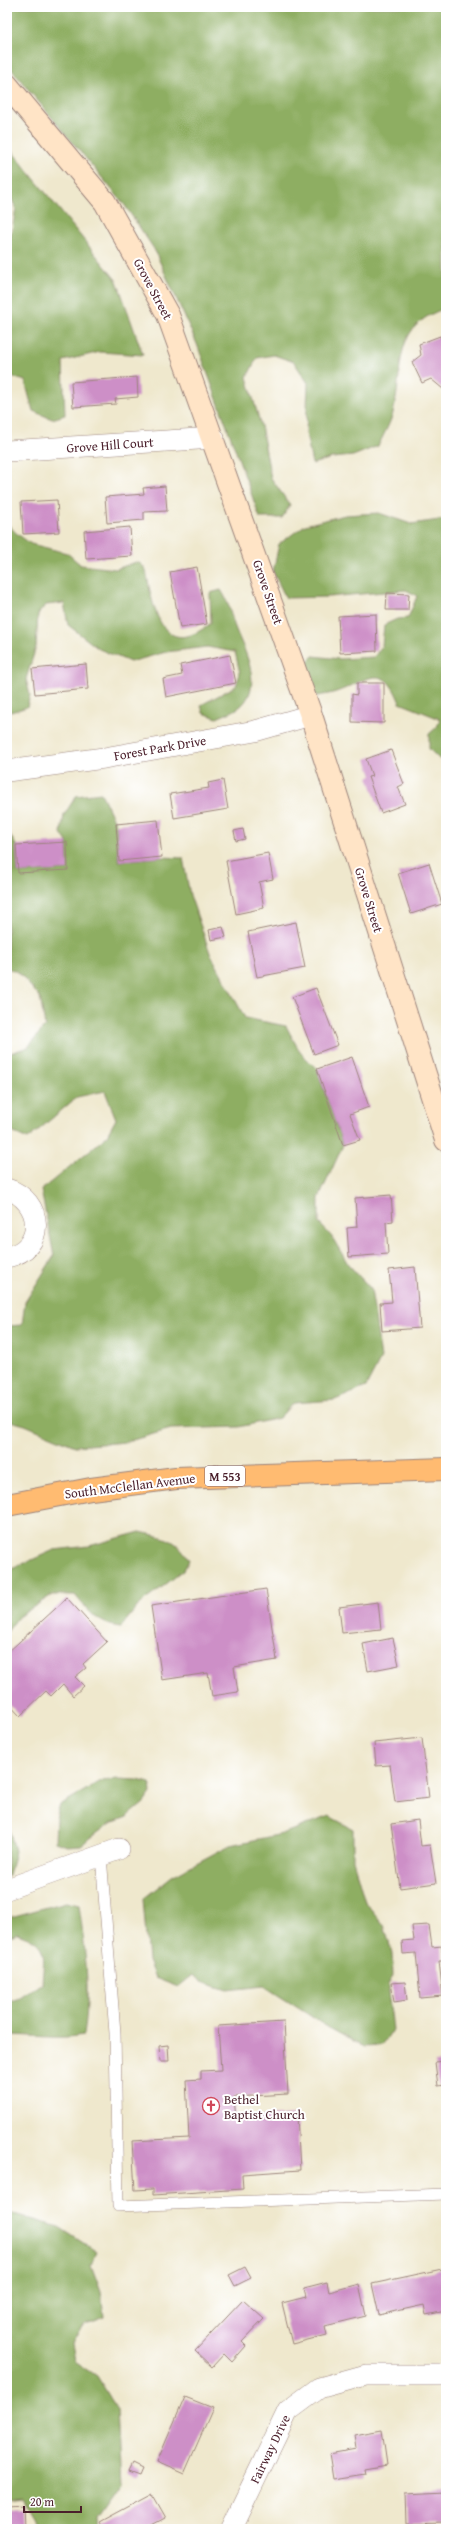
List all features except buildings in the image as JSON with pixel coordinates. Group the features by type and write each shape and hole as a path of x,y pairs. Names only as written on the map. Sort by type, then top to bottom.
{"main road":[{"name":"Grove Street","path":"7,85 105,202 168,315 214,438 311,715 446,1140"},
{"name":"South McClellan Avenue","path":"7,1505 91,1489 176,1478 446,1469"}],"street":[{"name":"Grove Hill Court","path":"7,451 214,438"},
{"name":"Forest Park Drive","path":"7,771 104,758 240,734 311,715"},
{"path":"7,1189 20,1194 30,1203 36,1216 36,1230 30,1242 21,1252 7,1258"},
{"path":"7,1889 110,1852"},
{"name":"Fairway Drive","path":"231,2529 288,2411 319,2388 366,2375 446,2375"}],"lane":[{"path":"110,1852 118,2206 446,2194"}],"green space":[{"path":"7,7 446,7 446,308 428,316 416,326 408,337 403,350 400,365 393,413 388,426 378,446 353,456 332,458 312,464 306,433 308,383 294,362 274,355 257,358 247,377 261,426 271,478 290,505 282,518 260,518 197,344 154,249 124,204 7,64"},
{"path":"7,145 117,281 143,355 100,352 63,361 65,415 52,419 33,411 25,381 7,375 7,254 16,209 7,188"},
{"path":"379,513 411,524 446,519 446,760 439,759 429,749 429,734 437,727 440,719 400,703 394,689 387,681 373,677 336,692 317,696 307,686 305,664 313,656 340,659 374,657 382,646 384,625 397,619 408,618 417,596 406,590 328,597 286,598 273,572 279,544 305,525 345,515"},
{"path":"7,523 16,533 31,544 67,553 81,565 116,569 136,562 141,564 146,570 152,600 157,614 163,626 171,634 181,637 194,634 211,623 210,593 221,590 229,605 234,625 250,668 252,678 248,697 240,707 217,718 203,713 201,705 236,686 240,673 235,652 207,647 166,652 130,662 99,649 68,625 64,603 46,605 38,614 36,647 26,679 30,695 27,707 11,712 7,709"},
{"path":"101,793 116,824 119,861 162,857 183,858 190,895 210,953 245,1018 286,1026 300,1052 317,1069 343,1145 319,1198 319,1223 332,1237 348,1264 371,1289 381,1358 366,1387 335,1400 293,1403 279,1418 239,1427 171,1429 126,1442 75,1446 25,1425 7,1420 7,1326 22,1325 25,1302 54,1256 41,1190 106,1137 116,1119 105,1091 77,1097 28,1139 7,1130 7,1054 28,1047 45,1026 40,997 18,972 7,968 7,830 16,845 18,873 68,870 67,842 61,833 64,815 76,796"},
{"path":"140,1532 169,1540 180,1547 189,1560 184,1570 138,1606 121,1627 106,1624 95,1617 75,1595 52,1595 18,1617 7,1632 7,1571 54,1550 89,1546"},
{"path":"118,1779 138,1780 150,1783 151,1793 144,1803 127,1817 111,1823 81,1845 67,1846 55,1842 56,1818 60,1805 101,1781"},
{"path":"329,1816 353,1829 353,1860 365,1902 384,1925 392,1953 393,1976 388,1985 388,1992 393,2029 382,2045 363,2046 329,2028 264,1986 227,1990 202,1982 193,1975 178,1987 155,1978 148,1961 143,1899 172,1876 230,1845 282,1834"},
{"path":"7,1820 15,1851 9,1876 7,1877"},
{"path":"66,1902 79,1905 87,1986 84,2035 55,2037 7,2035 7,2002 20,1998 42,1983 43,1958 40,1946 35,1941 17,1933 7,1938 7,1918"},
{"path":"7,2212 59,2227 97,2252 91,2265 101,2292 104,2317 83,2325 72,2343 75,2361 97,2376 117,2409 121,2483 97,2517 98,2529 38,2529 36,2519 23,2497 7,2499"}],"place":[{"name":"Bethel Baptist Church","path":"211,2106"}]}
